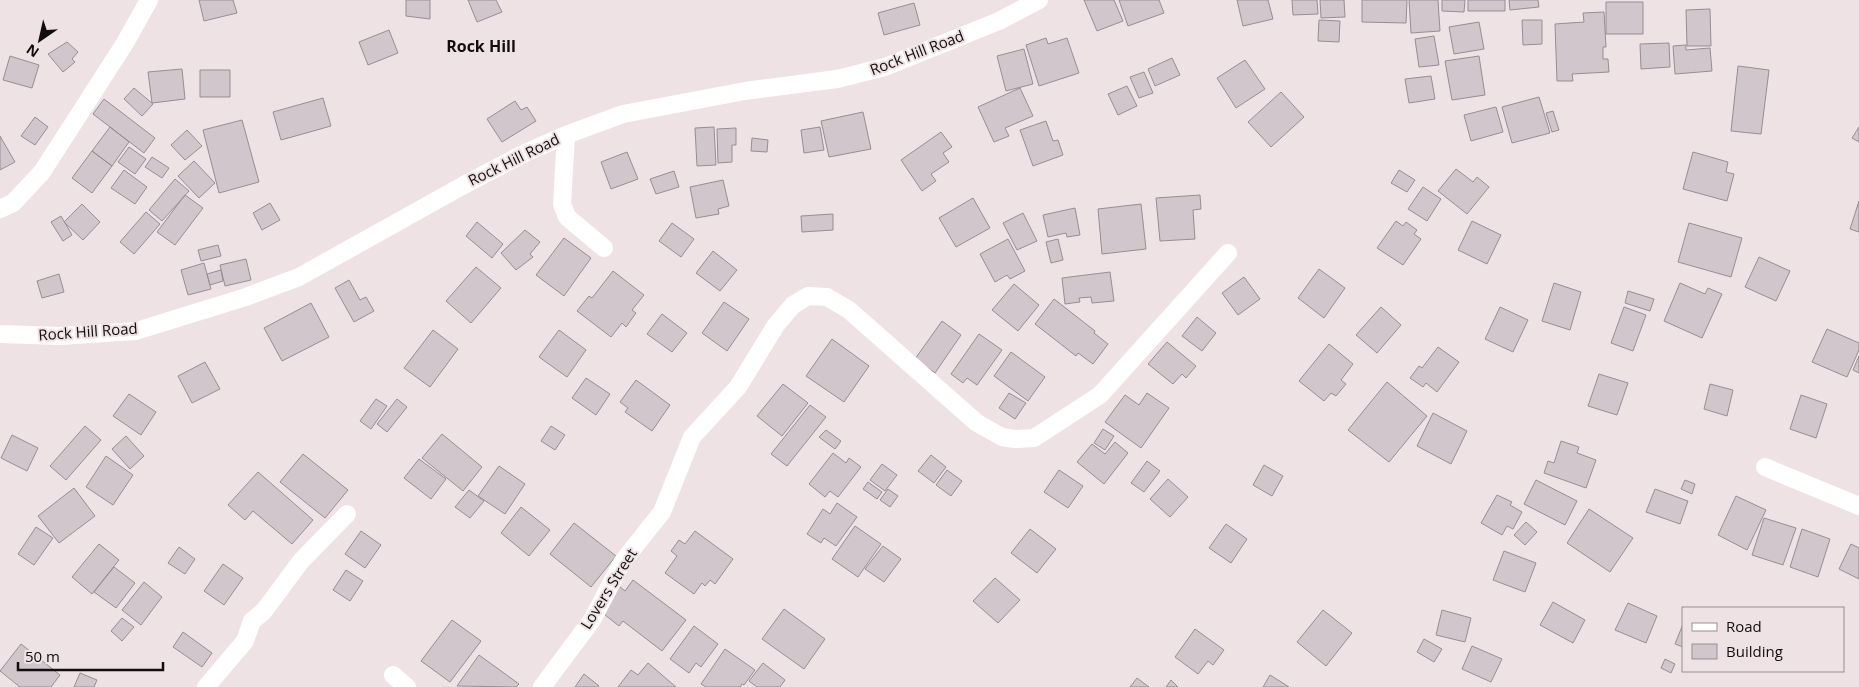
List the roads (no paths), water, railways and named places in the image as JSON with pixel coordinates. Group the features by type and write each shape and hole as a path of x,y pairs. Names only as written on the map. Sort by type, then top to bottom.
{"street":[{"path":"0,209 13,203 42,172 125,43 149,0"},
{"name":"Rock Hill Road","path":"0,334 60,336 136,331 246,297 299,277 464,185 525,153 566,135 632,112 745,91 837,80 885,67 998,21 1039,0"},
{"path":"566,135 562,204 567,217 604,248"},
{"name":"Lovers Street","path":"542,687 592,620 623,561 662,512 692,437 738,386 776,325 793,305 808,296 828,297 849,310 977,423 1002,436 1015,439 1034,438 1100,395 1228,253"},
{"path":"1765,467 1859,506"},
{"path":"206,687 245,641 252,622 264,611 301,561 348,514"},
{"path":"393,675 407,687"}],"district":[{"name":"Rock Hill","path":"481,46"}]}
